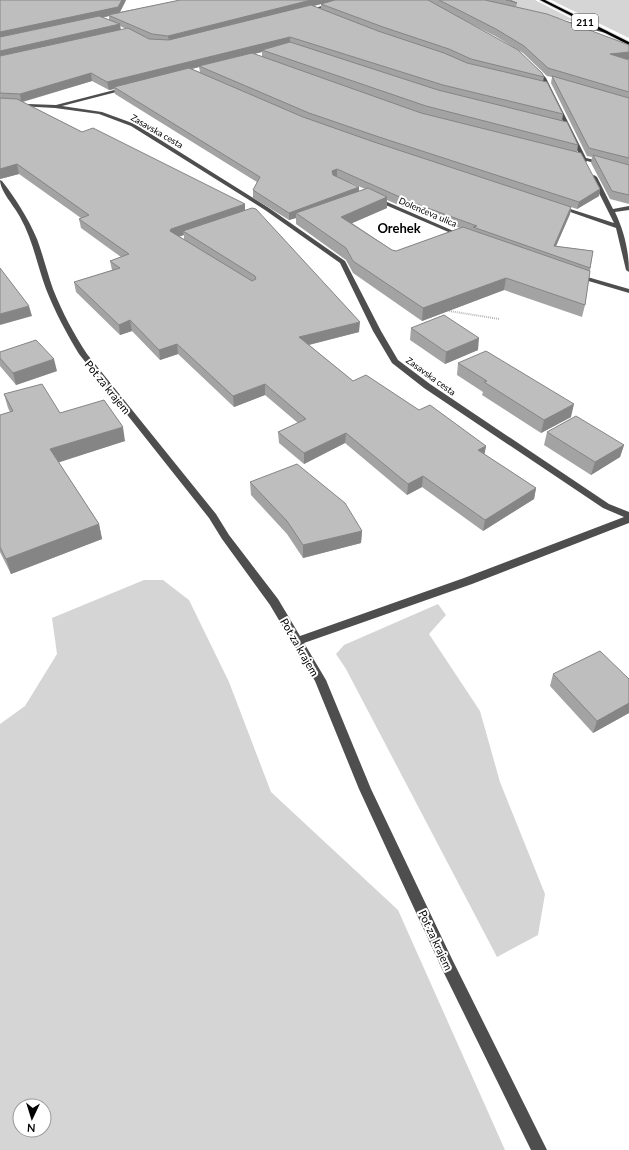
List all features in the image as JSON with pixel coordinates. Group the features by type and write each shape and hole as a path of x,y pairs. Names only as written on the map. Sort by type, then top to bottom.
{"main road":[{"name":"211","path":"542,0 629,44"}],"street":[{"path":"296,13 351,0"},
{"path":"310,9 317,12"},
{"path":"552,19 606,32"},
{"path":"533,67 544,78 588,165"},
{"path":"544,78 551,80"},
{"path":"541,86 548,88"},
{"path":"55,106 130,87"},
{"name":"Zasavska cesta","path":"0,104 55,106 100,113 133,125 267,210 292,222 343,262 377,331 395,361 427,386 600,501 629,517"},
{"path":"560,126 568,128"},
{"path":"569,155 629,170"},
{"path":"591,172 620,227 629,270"},
{"name":"Pot za krajem","path":"0,182 21,212 33,239 50,290 76,344 88,363 213,516 225,537 274,602 320,680 366,789 447,964 539,1150"},
{"name":"Dolenčeva ulica","path":"367,196 468,238"},
{"path":"553,205 620,227"},
{"path":"611,211 629,208"},
{"path":"259,212 267,210"},
{"path":"568,273 604,285 629,291"},
{"path":"298,641 468,581 629,517"}],"path":[{"path":"450,311 500,318"}],"shaded area":[{"path":"485,0 535,0 580,23 516,9"},
{"path":"551,0 629,0 629,38"},
{"path":"144,580 163,580 189,600 229,682 271,792 398,910 505,1150 0,1150 0,724 25,706 57,654 52,618"},
{"path":"438,604 446,615 429,634 480,711 500,782 545,894 538,935 497,957 346,669 336,654 344,645"}],"building":[{"path":"0,0 122,0 118,7 0,32"},
{"path":"180,0 311,0 168,36 152,34 108,15"},
{"path":"335,0 428,0 518,50 542,73 544,77 471,59 449,49 321,4"},
{"path":"439,0 485,0 547,14 629,45 629,52 610,54 629,60 629,92 548,68 524,46 496,29"},
{"path":"311,5 378,31 444,53 467,63 547,82 563,114 443,85 290,37 107,82 91,73 20,94 0,93 0,56 128,28 149,39 169,40"},
{"path":"99,16 120,24 0,51 0,37"},
{"path":"290,42 438,90 567,122 578,145 426,106 262,50"},
{"path":"252,53 421,113 581,153 600,189 579,202 309,113 199,66"},
{"path":"189,68 303,117 571,207 554,246 593,251 590,268 473,227 477,226 411,202 337,169 332,171 333,175 359,187 289,213 253,190 260,177 114,87"},
{"path":"552,76 629,98 629,158 589,148"},
{"path":"0,98 17,99 82,132 93,128 245,204 171,229 170,231 252,281 256,279 255,276 183,231 252,208 256,209 360,322 299,337 353,381 366,375 419,410 430,405 486,446 478,450 536,488 485,520 423,476 408,484 346,433 304,453 278,432 306,419 265,384 233,396 177,344 159,350 130,320 119,325 74,282 120,268 110,261 129,254 79,219 89,215 17,164 0,169"},
{"path":"593,155 629,165 629,195 612,191"},
{"path":"368,188 387,197 341,217 392,250 396,251 463,227 590,271 585,305 506,278 423,308 353,261 346,248 296,213"},
{"path":"0,268 29,306 0,314"},
{"path":"444,315 479,338 446,352 411,328"},
{"path":"36,340 54,359 13,373 0,358 0,352"},
{"path":"486,351 574,404 544,420 484,382 487,381 458,363"},
{"path":"42,384 60,413 104,400 123,427 50,449 99,524 6,559 0,547 0,415 13,411 4,394"},
{"path":"576,416 624,445 595,462 547,432"},
{"path":"297,464 345,503 362,531 303,545 287,521 250,482"},
{"path":"600,651 629,679 629,703 597,721 553,674"}],"district":[{"name":"Orehek","path":"399,228"}]}
